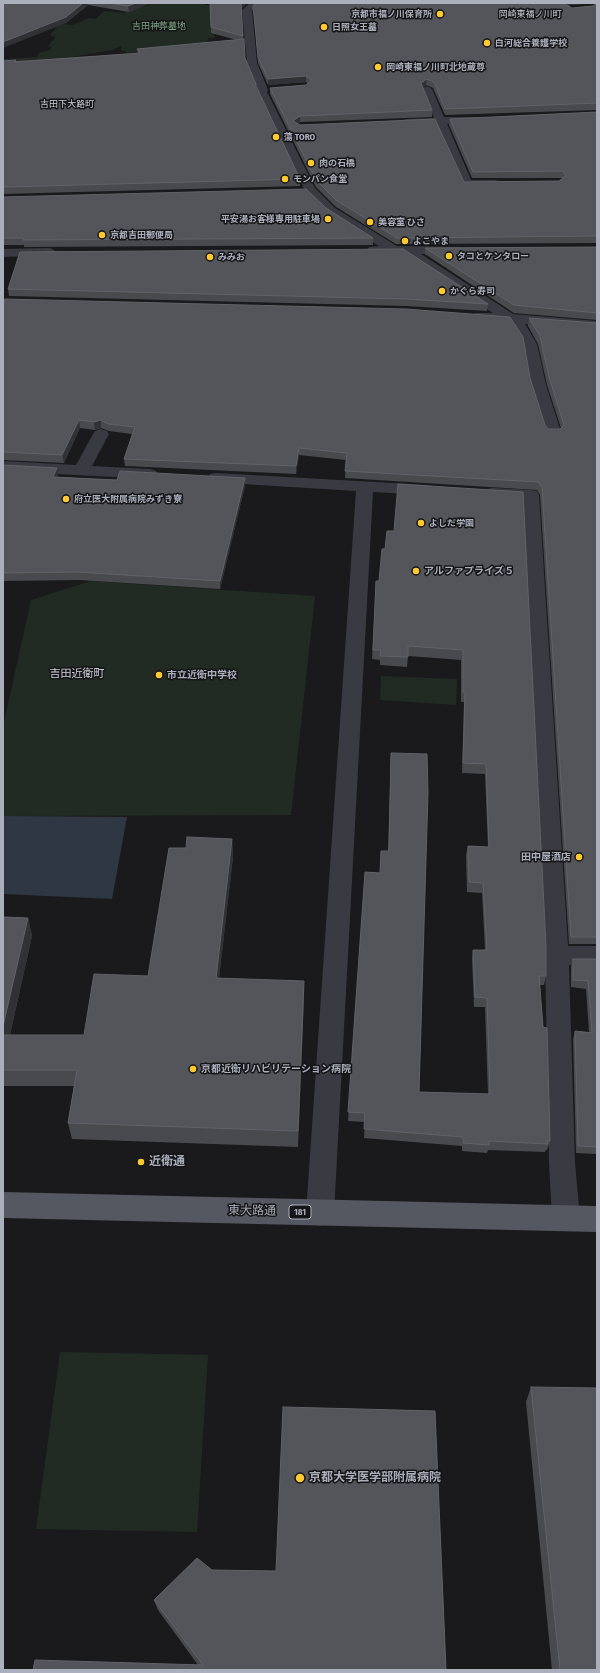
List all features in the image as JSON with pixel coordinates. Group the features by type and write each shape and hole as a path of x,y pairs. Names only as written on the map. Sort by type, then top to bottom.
{"main road":[{"name":"東大路通","path":"3,1205 597,1219"}],"street":[{"path":"256,3 247,10 252,63 263,90 262,92 310,190 331,211 400,250 511,318 530,344 538,385 552,432"},
{"path":"263,90 277,89"},
{"path":"427,89 467,184 505,183"},
{"path":"395,122 494,118"},
{"path":"294,190 310,190"},
{"path":"363,250 470,249"},
{"path":"3,253 66,252"},
{"path":"469,315 597,325"},
{"path":"82,470 101,434"},
{"path":"3,466 170,475"},
{"path":"201,477 441,490"},
{"path":"320,1213 365,486"},
{"path":"478,492 531,495 557,955 562,1163 566,1218"},
{"path":"557,955 597,956"}],"green space":[{"name":"吉田神葬墓地","path":"152,3 200,3 222,9 220,32 210,32 214,33 215,38 208,38 207,42 221,42 127,53 125,51 121,51 122,46 120,46 113,50 71,57 70,67 3,70 3,59 37,57 39,53 50,50 52,47 48,46 56,37 50,35 59,24 73,25 89,18 96,19 104,11 124,13"},
{"name":"市立近衛中学校","path":"91,581 315,596 291,815 3,816 3,727 31,600"},
{"path":"381,676 457,679 456,705 380,700"},
{"path":"60,1352 208,1355 197,1532 36,1529"}],"water":[{"path":"3,816 127,817 112,899 3,894"}],"building":[{"path":"3,3 83,3 66,17 3,42"},
{"path":"109,3 136,3 128,6"},
{"path":"210,3 241,3 243,36 211,27"},
{"path":"256,3 566,3 565,4 572,8 593,6 597,3 597,103 445,109 434,82 427,79 421,83 432,110 300,116 293,121 300,125 435,119 464,182 559,181 566,176 563,171 473,172 450,119 597,112 597,236 397,238 336,200 316,180 270,88 306,85 312,80 306,76 268,79 258,57 253,6"},
{"path":"244,39 245,58 256,86 300,179 3,187 3,61 16,60 14,62 140,53 137,49"},
{"path":"306,189 326,208 373,238 23,240 24,238 3,238 3,197"},
{"path":"597,247 597,313 514,305 425,248"},
{"path":"403,249 488,304 407,299 8,289 20,252"},
{"path":"5,299 406,309 510,317 523,337 530,378 545,425 548,429 560,429 564,425 549,377 540,336 529,318 597,323 597,937 571,937 542,487 538,482 345,471 347,453 299,448 296,466 124,459 135,427 108,424 101,420 94,422 79,420 62,455 3,452 3,304"},
{"path":"3,465 57,468 53,477 117,480 120,471 245,478 220,581 77,572 3,573"},
{"path":"398,484 523,492 546,946 546,976 539,976 543,1027 547,1028 550,1141 547,1141 548,1144 489,1141 489,1145 463,1143 463,1137 364,1129 365,1113 348,1112 365,872 380,873 381,851 389,851 391,753 427,754 428,792 419,1092 490,1094 487,998 475,997 473,950 487,950 483,883 469,882 468,846 489,847 486,764 463,763 465,692 463,692 463,650 408,646 408,657 380,656 381,650 373,650 376,581 379,581 382,549 385,549 387,531 394,531"},
{"name":"京都近衛リハビリテーション病院","path":"187,837 232,839 216,978 304,981 298,1131 68,1123 77,1070 3,1070 3,1035 84,1035 94,974 148,976 169,848 186,848"},
{"path":"3,917 28,918 3,1026"},
{"path":"573,959 597,959 597,1147 578,1146 575,1031 592,1033 588,981 573,980"},
{"path":"531,1387 597,1388 597,1670 560,1670"},
{"path":"283,1407 435,1411 446,1670 33,1670 35,1660 203,1665 154,1600 197,1558 212,1570 276,1571"}],"place":[{"name":"京都市福ノ川保育所","path":"440,14"},
{"name":"日照女王墓","path":"324,27"},
{"name":"白河総合養護学校","path":"487,43"},
{"name":"岡崎東福ノ川町北地蔵尊","path":"378,67"},
{"name":"蕩 TORO","path":"276,137"},
{"name":"肉の石橋","path":"311,163"},
{"name":"モンパン食堂","path":"285,179"},
{"name":"平安湯お客様専用駐車場","path":"328,219"},
{"name":"美容室 ひさ","path":"370,222"},
{"name":"京都吉田郵便局","path":"102,235"},
{"name":"よこやま","path":"405,241"},
{"name":"タコとケンタロー","path":"449,256"},
{"name":"みみお","path":"210,257"},
{"name":"かぐら寿司","path":"442,291"},
{"name":"府立医大附属病院みずき寮","path":"66,499"},
{"name":"よしだ学園","path":"421,523"},
{"name":"アルファプライズ５","path":"416,571"},
{"name":"市立近衛中学校","path":"159,675"},
{"name":"田中屋酒店","path":"579,857"},
{"name":"京都近衛リハビリテーション病院","path":"193,1069"},
{"name":"近衛通","path":"141,1162"},
{"name":"京都大学医学部附属病院","path":"300,1478"}],"district":[{"name":"岡崎東福ノ川町","path":"530,14"},
{"name":"吉田下大路町","path":"67,104"},
{"name":"吉田近衛町","path":"77,674"}]}
